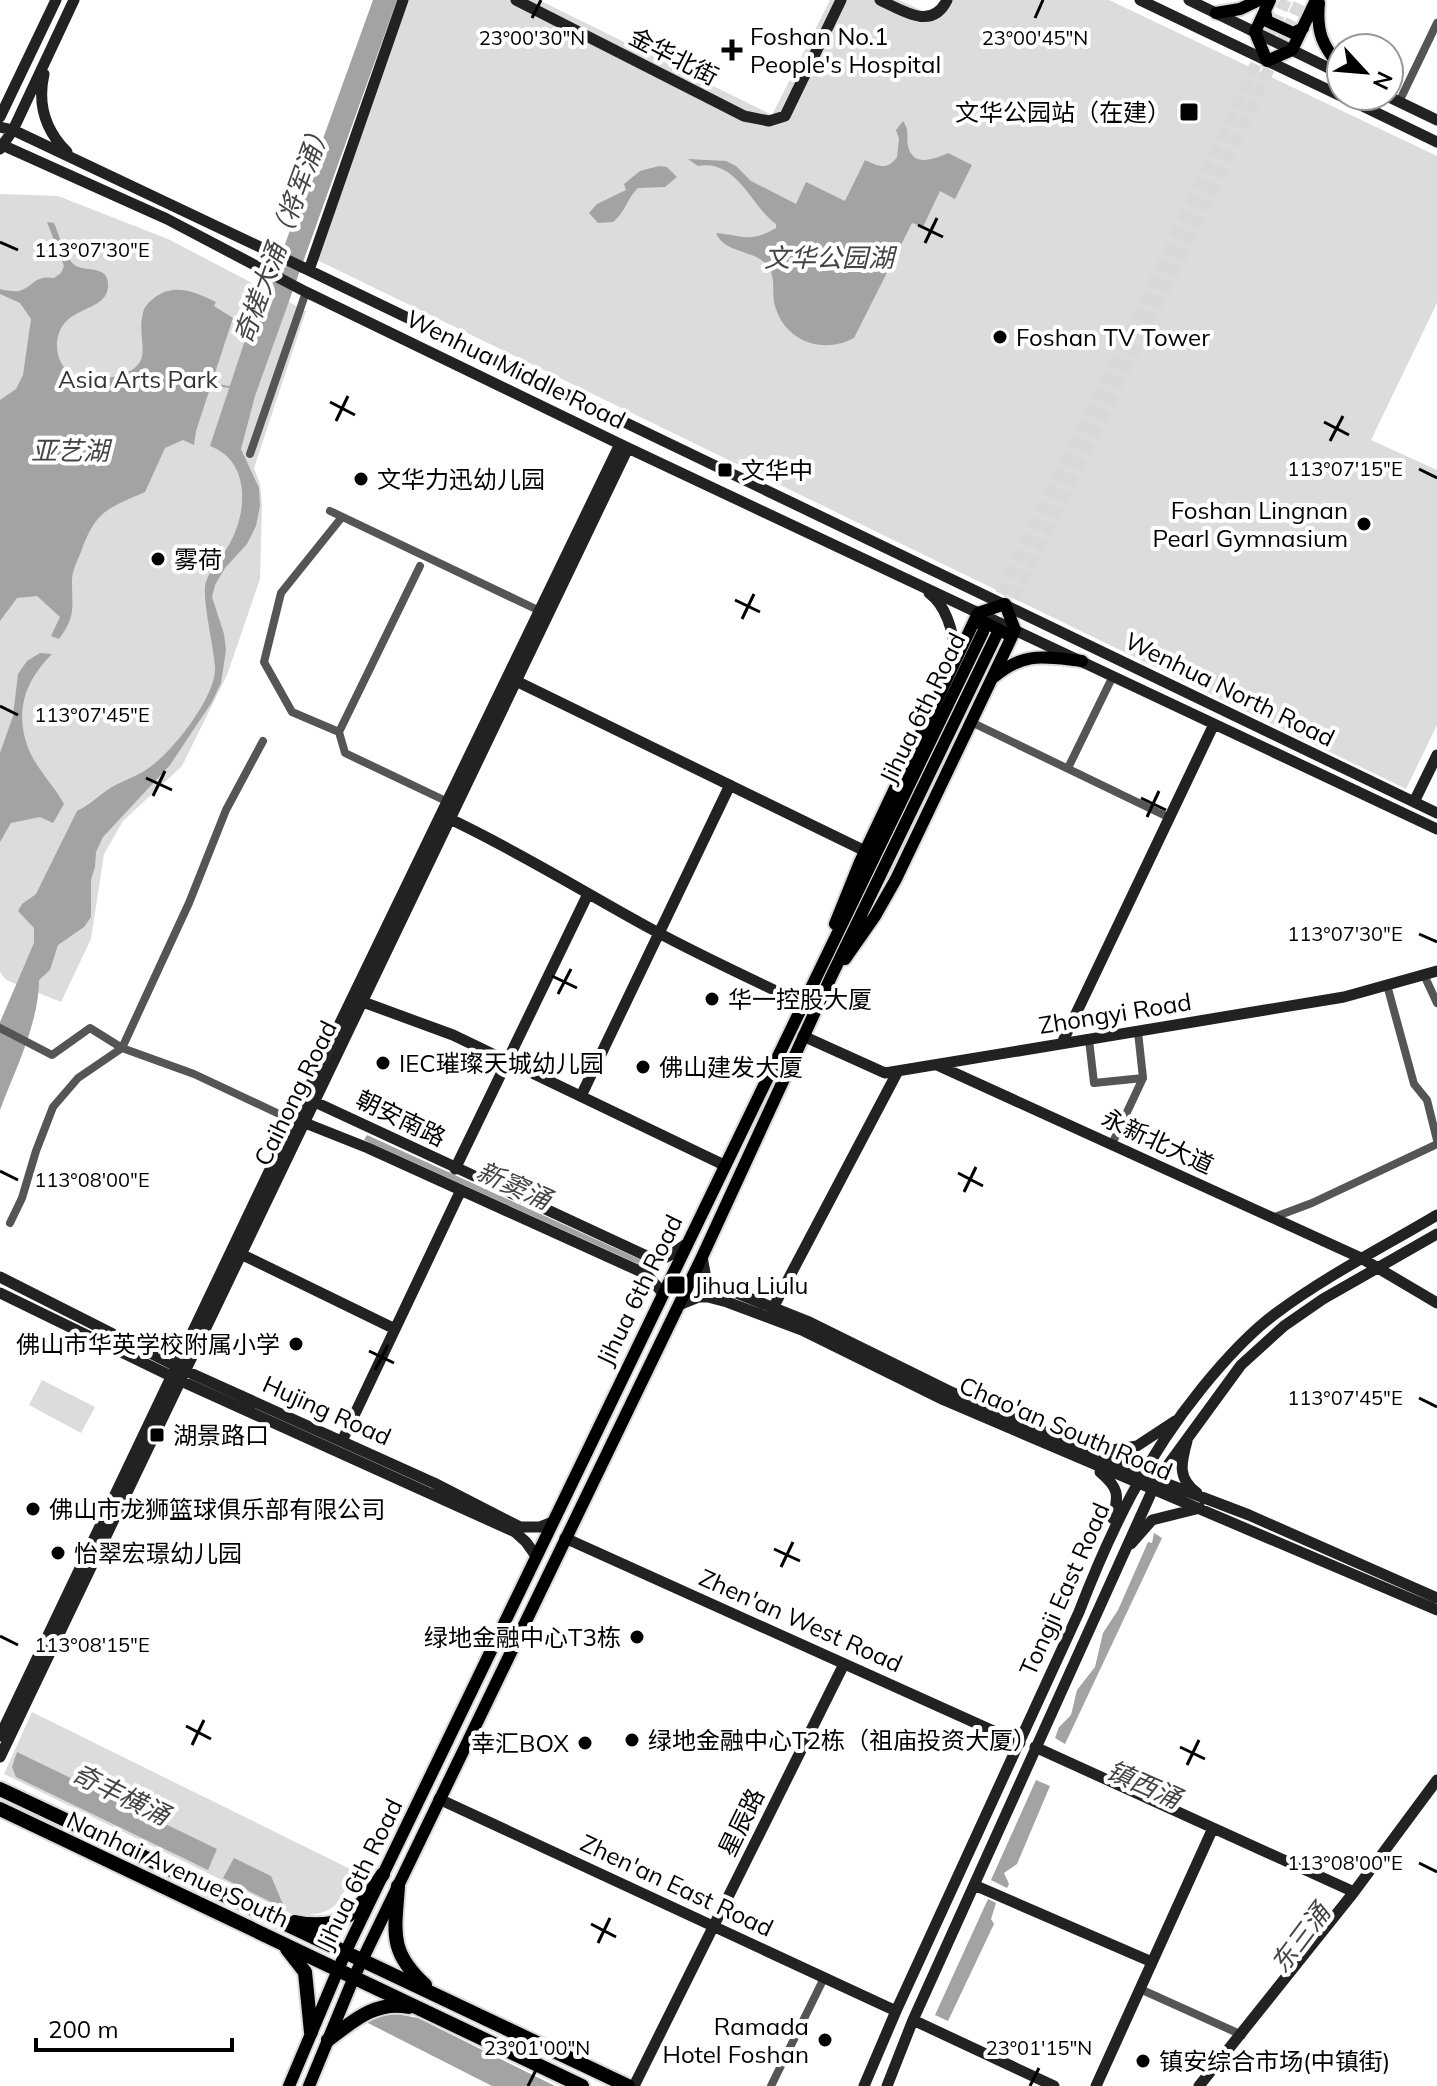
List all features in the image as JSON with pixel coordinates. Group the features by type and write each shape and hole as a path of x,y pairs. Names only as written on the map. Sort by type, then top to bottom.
{"highway":[{"name":"Nanhai Avenue South","path":"0,1789 628,2086"},
{"name":"Nanhai Avenue South","path":"0,1809 582,2086"},
{"path":"278,1918 307,1925 332,1924 360,1909 383,1874"},
{"path":"398,1886 396,1943 400,1956 412,1973 434,1993"},
{"path":"278,1941 292,1953 305,1972 311,2032"},
{"path":"328,2040 367,2012 400,2005 424,2009"},
{"path":"502,2048 509,2036 515,2033"}],"main road":[{"path":"0,117 56,0"},
{"path":"1,146 6,129 74,0"},
{"path":"305,269 403,0"},
{"name":"金华北街","path":"516,0 744,116 769,121 785,116 841,0"},
{"path":"880,0 926,18 938,14 947,0"},
{"path":"1140,0 1325,88"},
{"path":"1189,0 1325,64"},
{"path":"1267,61 1292,50 1318,0"},
{"path":"1318,0 1317,26 1325,47"},
{"path":"1265,3 1255,32 1267,61"},
{"path":"1216,13 1265,3"},
{"path":"1265,3 1267,21 1293,33 1303,28"},
{"path":"50,50 42,78 41,102 45,124 73,159"},
{"path":"1405,105 1437,120"},
{"path":"1374,112 1437,142"},
{"name":"Wenhua Middle Road","path":"6,129 279,256 1005,604"},
{"name":"Wenhua Middle Road","path":"1,146 167,219 301,289 915,583 978,623"},
{"name":"Caihong Road","path":"0,1757 3,1740 448,802 624,446"},
{"path":"915,583 934,597 945,614 954,638 956,659"},
{"path":"1005,604 1012,635 887,897 857,944 825,975 844,899 956,659 978,623 1005,604"},
{"name":"Wenhua North Road","path":"1005,604 1437,813"},
{"name":"Caihong Road","path":"179,1374 241,1254 299,1119 315,1102 363,1002 516,681 544,613"},
{"path":"978,623 982,621 1012,635"},
{"name":"Jihua 6th Road","path":"309,2086 362,1959 702,1257 803,1036 825,975 978,623"},
{"name":"Wenhua North Road","path":"1012,635 1082,661 1437,829"},
{"name":"Jihua 6th Road","path":"289,2086 337,1969 662,1292 803,1004 825,975 996,636"},
{"path":"991,679 1020,659 1035,656 1082,661"},
{"path":"516,681 865,851"},
{"path":"1062,1043 1214,724"},
{"path":"1414,802 1437,755"},
{"path":"581,1096 730,785"},
{"path":"450,819 513,849 659,933 803,1004"},
{"path":"455,1169 588,894"},
{"name":"Zhongyi Road","path":"803,1036 885,1073 1344,997 1437,971"},
{"path":"363,1002 453,1035 724,1165"},
{"name":"永新北大道","path":"936,1064 1361,1258 1437,1303"},
{"path":"773,1308 898,1071"},
{"name":"朝安南路","path":"315,1102 651,1258"},
{"name":"朝安南路","path":"299,1119 642,1272 662,1292"},
{"path":"368,1148 360,1136 362,1132 373,1129"},
{"path":"342,1441 461,1190"},
{"name":"Tongji East Road","path":"864,2086 1079,1612 1109,1537 1138,1478 1175,1421 1229,1355 1273,1316 1361,1258 1437,1215"},
{"name":"Tongji East Road","path":"887,2086 913,2020 1154,1484 1241,1365 1284,1326 1323,1299 1437,1234"},
{"path":"651,1258 658,1260 669,1256 685,1245"},
{"path":"241,1254 395,1329"},
{"name":"Chao'an South Road","path":"702,1257 706,1278 711,1283 807,1321 1092,1458 1202,1503 1437,1610"},
{"path":"642,1272 650,1274 656,1270 651,1258"},
{"name":"Hujing Road","path":"0,1277 179,1374 342,1441 520,1527 540,1527 553,1522"},
{"name":"Hujing Road","path":"0,1293 515,1532 536,1556"},
{"name":"Chao'an South Road","path":"679,1305 699,1297 727,1302 802,1330 944,1400 1092,1458"},
{"path":"1109,1537 1117,1492 1092,1458 1137,1446 1175,1421"},
{"path":"1119,1560 1152,1520 1202,1503 1183,1479 1180,1467 1189,1434"},
{"name":"Chao'an South Road","path":"1202,1503 1249,1515 1437,1598"},
{"name":"Zhen'an West Road","path":"565,1538 1020,1743"},
{"name":"星辰路","path":"634,2086 844,1664"},
{"path":"1035,1747 1354,1892"},
{"path":"1199,2086 1354,1892 1437,1780"},
{"name":"Zhen'an East Road","path":"439,1799 896,2011"},
{"path":"1096,2086 1213,1828"},
{"path":"974,1885 1152,1962"},
{"path":"913,2020 1054,2086"}],"street":[{"path":"1405,90 1437,23"},
{"path":"250,454 301,289"},
{"path":"330,511 544,613"},
{"path":"339,732 292,712 264,662 281,593 342,517"},
{"path":"420,566 339,732 345,753 448,802"},
{"path":"1068,768 1113,676"},
{"path":"971,722 1170,818"},
{"path":"10,1223 22,1198 32,1161 53,1107 78,1078 122,1048 189,903 226,810 263,741"},
{"path":"1424,975 1437,1003"},
{"path":"1272,1218 1312,1203 1437,1142 1427,1100 1414,1084 1387,985"},
{"path":"0,1028 52,1055 90,1028 122,1048 194,1074 299,1119"},
{"path":"1112,1144 1143,1078 1138,1032"},
{"path":"1089,1040 1094,1083 1143,1078"},
{"path":"771,2086 824,1978"},
{"path":"1140,1989 1242,2035"}],"green space":[{"path":"407,0 539,0 772,115 830,0 899,0 938,18 950,0 1109,0 1325,103 1325,112 1344,112 1437,156 1437,303 1371,440 1437,470 1437,725 1406,789 317,260"},
{"name":"Asia Arts Park","path":"0,194 58,196 168,239 306,311 254,468 262,504 260,579 227,675 182,766 123,821 104,854 91,939 61,1002 6,980 0,972"},
{"path":"42,1380 95,1407 81,1433 29,1405"},
{"path":"32,1712 354,1871 339,1900 321,1913 296,1916 4,1774"}],"water":[{"path":"373,0 397,0 255,396 241,449 259,488 260,506 256,526 247,544 225,568 212,597 226,650 221,683 170,765 103,837 96,852 91,880 91,917 84,927 58,945 50,970 39,980 31,1029 0,1110 0,1022 34,943 34,928 18,911 36,894 77,811 159,759 192,722 214,679 206,582 237,528 242,487 232,462 210,446 249,328 258,319"},
{"name":"文华公园湖","path":"903,121 908,146 915,157 925,160 948,153 972,165 955,199 940,191 923,227 912,223 854,338 830,345 806,342 787,328 780,318 775,306 772,275 767,265 726,245 716,233 759,236 776,228 776,224 733,176 723,169 698,166 688,159 726,161 751,181 796,204 806,182 845,201 865,160 886,166 897,157 899,139 896,130"},
{"path":"667,167 677,177 665,187 638,188 613,222 598,223 589,213 597,204 626,190 624,184 640,171"},
{"name":"亚艺湖","path":"47,222 54,223 72,263 97,270 107,279 106,295 100,302 73,316 59,332 59,359 74,376 87,380 109,378 135,368 142,353 144,309 153,299 168,291 184,290 200,295 216,302 214,306 233,318 194,445 183,440 165,448 145,492 112,507 92,527 72,577 71,618 59,639 51,636 60,617 37,596 17,598 0,621 0,400 16,389 23,375 31,319 20,303 0,294 0,289 20,291 39,279 54,278 61,273 64,266"},
{"path":"40,653 52,654 35,674 25,696 24,732 34,760 64,804 53,823 40,817 11,823 0,842 0,753 13,716 18,674 27,661"},
{"path":"367,1135 648,1263 647,1268 364,1140"},
{"path":"1154,1533 1162,1538 1065,1744 1055,1738 1059,1727 1071,1715 1077,1690 1095,1667 1103,1633 1118,1610 1148,1542 1152,1543"},
{"path":"17,1752 217,1849 208,1870 16,1777 12,1767"},
{"path":"1036,1780 1050,1786 1017,1864 1004,1873 1009,1884 1007,1888 991,1880"},
{"path":"234,1858 271,1876 285,1909 223,1878"},
{"path":"988,1899 996,1903 991,1919 994,1924 948,2021 935,2015"},
{"path":"386,2012 418,2018 555,2086 492,2086 366,2022"}],"waterway":[{"path":"211,384 229,387"}],"tunnel":[{"path":"993,610 1146,300 1286,0"},
{"path":"1006,615 1301,0"}],"place":[{"name":"Foshan No.1 People's Hospital","path":"732,50"},
{"name":"文华公园站（在建）","path":"1189,112"},
{"name":"Foshan TV Tower","path":"1000,337"},
{"name":"文华中","path":"725,470"},
{"name":"文华力迅幼儿园","path":"361,479"},
{"name":"Foshan Lingnan Pearl Gymnasium","path":"1364,524"},
{"name":"雾荷","path":"158,559"},
{"name":"华一控股大厦","path":"712,999"},
{"name":"IEC璀璨天城幼儿园","path":"383,1063"},
{"name":"佛山建发大厦","path":"643,1067"},
{"name":"Jihua Liulu","path":"676,1285"},
{"name":"佛山市华英学校附属小学","path":"296,1344"},
{"name":"湖景路口","path":"157,1435"},
{"name":"佛山市龙狮篮球俱乐部有限公司","path":"33,1509"},
{"name":"怡翠宏璟幼儿园","path":"58,1553"},
{"name":"绿地金融中心T3栋","path":"637,1637"},
{"name":"绿地金融中心T2栋（祖庙投资大厦）","path":"632,1740"},
{"name":"幸汇BOX","path":"585,1743"},
{"name":"Ramada Hotel Foshan","path":"825,2040"},
{"name":"镇安综合市场(中镇街)","path":"1143,2061"}],"water label":[{"name":"奇槎大涌（将军涌）","path":"282,232"},
{"name":"新窦涌","path":"514,1185"},
{"name":"镇西涌","path":"1144,1784"},
{"name":"奇丰横涌","path":"121,1794"},
{"name":"东三涌","path":"1300,1938"}]}
